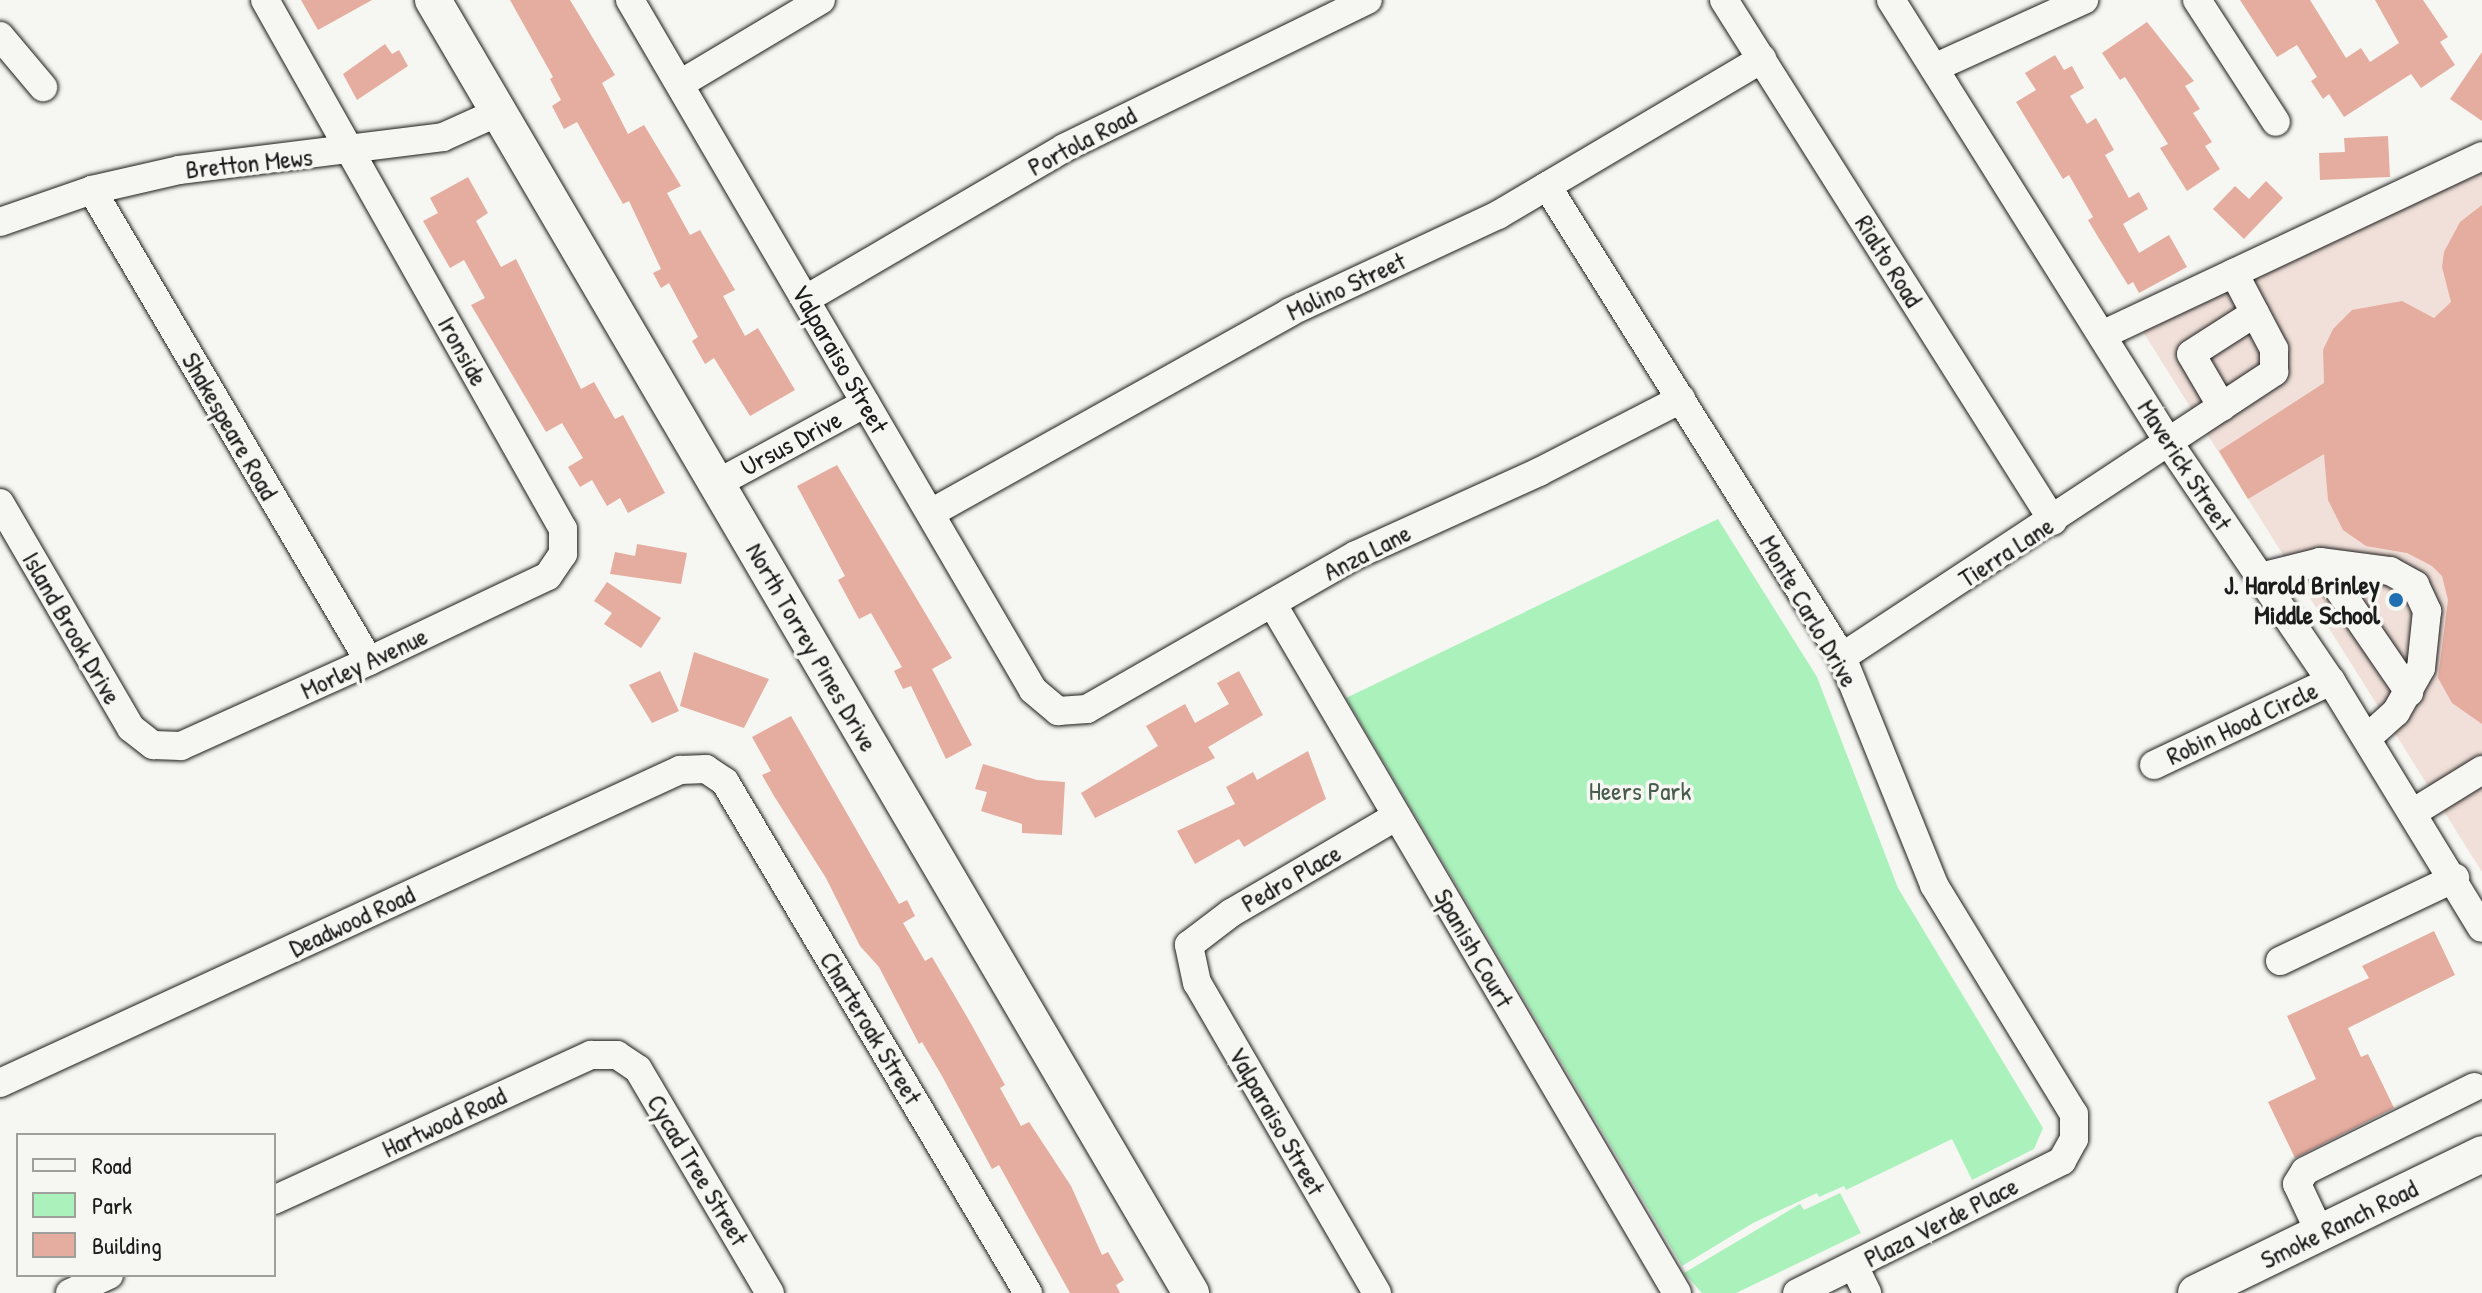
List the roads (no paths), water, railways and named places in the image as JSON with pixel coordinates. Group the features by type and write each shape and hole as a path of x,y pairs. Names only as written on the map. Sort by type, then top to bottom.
{"main road":[{"name":"North Torrey Pines Drive","path":"433,0 1191,1293"},
{"name":"Smoke Ranch Road","path":"2196,1293 2482,1154"}],"street":[{"name":"Ironside","path":"265,0 563,529 563,554"},
{"name":"Valparaiso Street","path":"630,0 1033,690 1058,711"},
{"path":"680,84 821,0"},
{"name":"Portola Road","path":"806,299 1064,148 1368,0"},
{"name":"Rialto Road","path":"1724,0 2053,521"},
{"name":"Maverick Street","path":"1891,0 2169,443 2331,681 2455,878 2482,928"},
{"path":"2197,0 2276,122"},
{"path":"1934,68 2073,2"},
{"path":"0,36 43,87"},
{"name":"Molino Street","path":"931,513 1166,377 1290,312 1498,215 1762,59"},
{"name":"Bretton Mews","path":"0,222 92,190 179,170 350,152 443,137 499,112"},
{"path":"2102,335 2482,156"},
{"name":"Monte Carlo Drive","path":"1547,186 1842,657 1934,885 2066,1094 2074,1139"},
{"name":"Shakespeare Road","path":"92,190 369,661"},
{"path":"2222,407 2191,354 2255,313 2234,273"},
{"name":"Tierra Lane","path":"1842,657 2053,521 2276,369 2274,349 2255,313"},
{"name":"Anza Lane","path":"1058,711 1087,709 1356,555 1539,472 1681,399"},
{"name":"Ursus Drive","path":"716,484 866,403"},
{"name":"Island Brook Drive","path":"0,503 131,728 153,745"},
{"name":"Morley Avenue","path":"153,745 181,746 369,661 548,576 563,554"},
{"path":"2320,562 2409,692"},
{"path":"2260,577 2320,562 2390,571 2415,585 2427,611 2428,634 2409,692 2367,738"},
{"name":"Spanish Court","path":"1272,603 1677,1293"},
{"name":"Robin Hood Circle","path":"2154,765 2331,681"},
{"name":"Deadwood Road","path":"0,1083 680,770 706,769"},
{"name":"Charteroak Street","path":"706,769 725,782 1028,1293"},
{"path":"2414,812 2482,770"},
{"name":"Pedro Place","path":"1189,945 1231,913 1397,816"},
{"path":"2280,961 2455,878"},
{"name":"Valparaiso Street","path":"1189,945 1197,983 1377,1293"},
{"name":"Hartwood Road","path":"276,1199 591,1055 617,1055"},
{"name":"Cycad Tree Street","path":"617,1055 638,1069 770,1293"},
{"path":"2320,1233 2297,1184 2305,1171 2474,1087"},
{"name":"Plaza Verde Place","path":"1797,1293 2062,1161 2074,1139"},
{"path":"1854,1266 1867,1293"},
{"path":"70,1293 105,1277"}],"place":[{"name":"J. Harold Brinley Middle School","path":"2396,600"}],"park label":[{"name":"Heers Park","path":"1640,791"}]}
